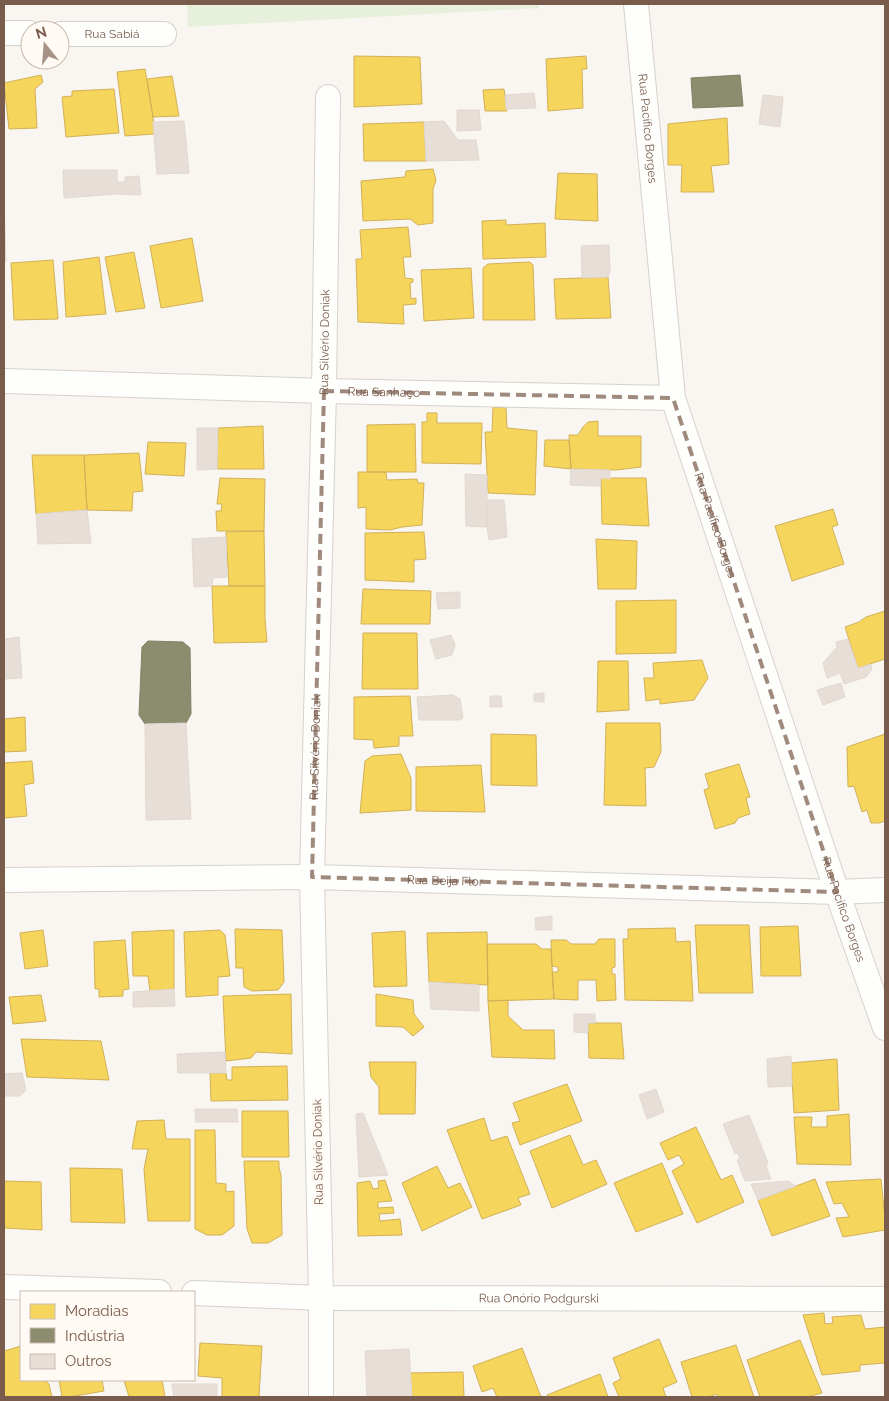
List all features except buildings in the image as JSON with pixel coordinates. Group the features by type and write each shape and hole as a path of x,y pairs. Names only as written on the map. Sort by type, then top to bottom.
{"street":[{"name":"Rua Pacífico Borges","path":"636,4 673,398 837,892 885,1028"},
{"path":"4,33 20,33"},
{"name":"Rua Sabiá","path":"70,34 164,34"},
{"name":"Rua Silvério Doniak","path":"321,1397 321,1298 312,877 324,391 328,97"},
{"name":"Rua Sanhaço","path":"4,381 324,391 673,398"},
{"name":"Rua Beija Flor","path":"4,880 312,877 837,892 885,890"},
{"path":"4,1287 128,1291"},
{"name":"Rua Onório Podgurski","path":"195,1293 321,1298 885,1299"}],"highlighted area":[{"path":"324,391 673,398 837,892 312,877"}],"green space":[{"path":"187,4 539,4 539,8 188,27"}]}
